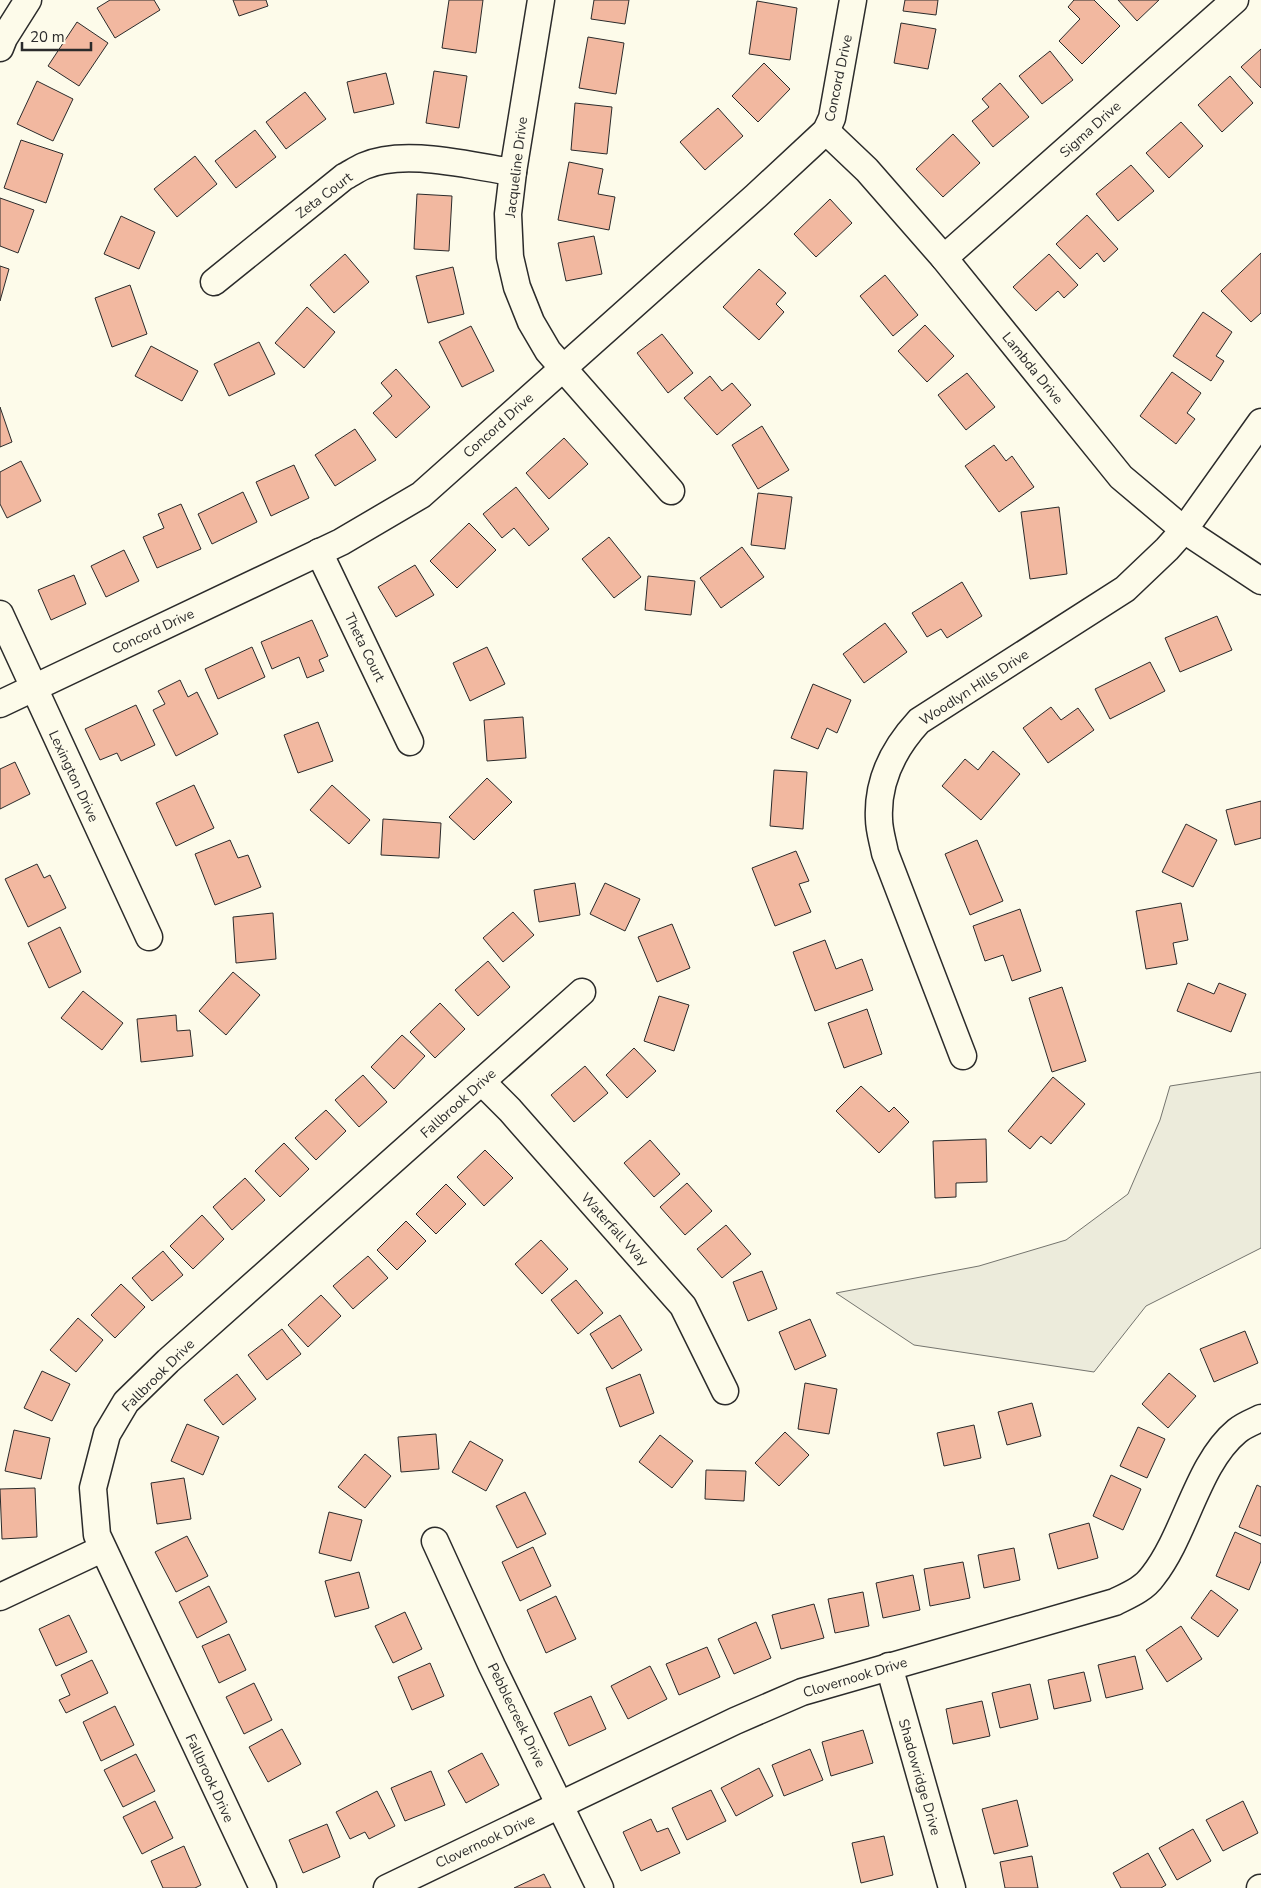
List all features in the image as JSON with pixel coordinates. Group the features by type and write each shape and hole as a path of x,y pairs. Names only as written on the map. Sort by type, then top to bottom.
{"street":[{"path":"0,48 4,38 28,0"},
{"name":"Jacqueline Drive","path":"541,0 512,172 508,214 510,257 517,287 531,322 548,351 671,491"},
{"name":"Concord Drive","path":"0,704 341,542 420,495 756,196 826,131 832,118 854,0"},
{"name":"Sigma Drive","path":"944,258 1235,0"},
{"name":"Lambda Drive","path":"826,131 867,170 944,258 1121,477 1184,530 1261,581"},
{"name":"Zeta Court","path":"214,282 344,177 365,166 388,160 414,157 512,172"},
{"name":"Woodlyn Hills Drive","path":"963,1056 885,854 878,819 885,772 905,736 919,721 1124,589 1167,549 1184,530 1261,422"},
{"name":"Theta Court","path":"319,552 410,742"},
{"name":"Lexington Drive","path":"0,614 149,937"},
{"name":"Fallbrook Drive","path":"262,1888 97,1535 92,1488 107,1434 126,1402 168,1361 582,992"},
{"name":"Waterfall Way","path":"482,1082 510,1110 683,1306 725,1391"},
{"name":"Clovernook Drive","path":"387,1888 743,1717 802,1692 1115,1602 1140,1589 1153,1577 1178,1536 1209,1466 1219,1451 1238,1430 1261,1418"},
{"name":"Pebblecreek Drive","path":"435,1541 492,1666 600,1888"},
{"path":"0,1596 102,1549"},
{"name":"Shadowridge Drive","path":"889,1666 952,1888"}],"shaded area":[{"path":"1261,1072 1261,1248 1146,1306 1094,1372 914,1345 836,1293 979,1266 1066,1240 1128,1194 1160,1120 1170,1086"}],"building":[{"path":"110,0 154,0 160,10 115,38 97,8"},
{"path":"233,0 266,0 268,6 239,16"},
{"path":"449,0 483,0 476,53 442,48"},
{"path":"594,0 629,0 625,24 591,19"},
{"path":"905,0 938,0 936,15 903,11"},
{"path":"1074,0 1094,0 1120,26 1082,64 1059,41 1080,19 1068,7"},
{"path":"1118,0 1159,0 1137,21"},
{"path":"757,1 797,8 790,60 749,54"},
{"path":"77,22 108,43 79,86 48,66"},
{"path":"901,23 936,29 928,69 894,63"},
{"path":"588,37 624,43 616,94 579,88"},
{"path":"1261,49 1261,88 1241,67"},
{"path":"1050,51 1073,80 1042,104 1019,76"},
{"path":"764,63 790,89 758,122 732,96"},
{"path":"434,71 467,76 459,128 426,123"},
{"path":"386,73 394,104 354,113 347,82"},
{"path":"1230,76 1253,103 1222,132 1198,105"},
{"path":"37,81 73,99 53,141 17,124"},
{"path":"1000,83 1029,117 993,147 972,121 989,107 982,99"},
{"path":"305,92 326,119 286,149 266,122"},
{"path":"575,103 612,107 607,154 571,150"},
{"path":"718,108 743,136 705,170 680,142"},
{"path":"1181,122 1203,146 1169,178 1146,153"},
{"path":"255,130 276,157 236,188 215,161"},
{"path":"953,134 980,163 943,197 916,169"},
{"path":"21,140 63,154 46,203 4,188"},
{"path":"195,156 217,184 177,217 154,189"},
{"path":"569,162 603,169 598,194 615,197 609,230 558,220"},
{"path":"1131,165 1154,191 1118,221 1096,194"},
{"path":"417,194 452,196 449,251 414,249"},
{"path":"0,198 34,210 18,253 0,246"},
{"path":"830,199 852,223 816,257 794,234"},
{"path":"1087,215 1118,249 1104,262 1097,253 1080,269 1056,244"},
{"path":"121,216 155,232 139,269 104,254"},
{"path":"594,236 602,274 566,281 558,243"},
{"path":"1261,253 1261,313 1251,322 1221,291"},
{"path":"345,254 369,282 334,313 310,285"},
{"path":"1049,254 1078,285 1064,298 1058,291 1036,311 1013,287"},
{"path":"0,266 9,269 0,301"},
{"path":"453,267 464,314 428,323 416,276"},
{"path":"759,269 786,293 776,304 784,312 759,340 723,307"},
{"path":"885,275 918,315 893,336 860,296"},
{"path":"130,285 147,334 112,347 95,298"},
{"path":"307,307 335,332 304,368 275,343"},
{"path":"1203,312 1232,332 1216,356 1224,361 1211,381 1173,356"},
{"path":"925,325 954,356 927,382 898,351"},
{"path":"471,326 494,371 462,387 439,342"},
{"path":"662,334 693,373 668,393 637,353"},
{"path":"259,342 275,374 229,396 214,364"},
{"path":"151,346 198,371 182,401 135,376"},
{"path":"396,369 430,407 396,438 373,413 392,396 381,383"},
{"path":"1172,372 1201,393 1187,413 1195,419 1176,444 1140,416"},
{"path":"967,373 995,407 966,430 938,395"},
{"path":"710,376 722,391 732,383 751,405 717,435 684,398"},
{"path":"0,407 12,442 0,447"},
{"path":"762,426 789,470 758,489 732,445"},
{"path":"355,429 376,460 335,486 315,455"},
{"path":"564,438 588,464 549,499 526,473"},
{"path":"994,445 1006,461 1012,456 1034,487 999,512 965,466"},
{"path":"21,461 41,501 7,518 0,504 0,472"},
{"path":"294,465 309,498 271,516 256,482"},
{"path":"516,487 549,529 529,546 514,528 502,538 483,514"},
{"path":"243,492 257,522 212,544 198,514"},
{"path":"758,493 792,497 785,549 751,545"},
{"path":"181,504 201,549 157,568 143,537 164,528 158,514"},
{"path":"1059,507 1067,574 1030,579 1021,512"},
{"path":"469,523 496,550 457,588 430,561"},
{"path":"609,537 641,577 614,598 582,559"},
{"path":"742,547 764,577 721,608 700,578"},
{"path":"124,550 139,581 106,597 91,566"},
{"path":"415,565 434,595 396,617 378,587"},
{"path":"74,575 86,604 51,620 38,590"},
{"path":"648,576 695,581 691,615 645,610"},
{"path":"962,582 982,616 947,638 941,629 927,637 912,613"},
{"path":"1217,616 1232,650 1180,672 1165,638"},
{"path":"312,620 328,656 319,660 324,671 307,678 299,657 272,669 261,642"},
{"path":"885,623 907,652 864,683 843,654"},
{"path":"252,647 265,677 218,699 205,669"},
{"path":"487,647 505,684 470,701 453,663"},
{"path":"1150,662 1165,691 1110,719 1095,689"},
{"path":"180,680 188,697 197,692 218,734 176,756 153,710 165,704 158,691"},
{"path":"813,684 851,700 837,733 827,728 818,749 791,738"},
{"path":"136,705 155,745 121,761 117,753 100,760 85,729"},
{"path":"1051,707 1061,720 1078,708 1094,730 1048,763 1023,728"},
{"path":"523,717 526,758 487,761 484,720"},
{"path":"318,722 333,761 298,773 284,735"},
{"path":"993,751 1020,774 981,820 942,786 965,759 978,770"},
{"path":"15,762 30,794 0,809 0,769"},
{"path":"774,770 807,772 803,829 770,826"},
{"path":"487,778 512,802 474,840 449,817"},
{"path":"194,785 214,828 176,846 156,803"},
{"path":"332,785 370,820 349,844 310,810"},
{"path":"1261,801 1261,838 1235,845 1226,810"},
{"path":"383,819 441,823 439,858 381,855"},
{"path":"1186,824 1217,840 1193,887 1162,872"},
{"path":"230,840 238,858 248,855 261,887 215,905 195,854"},
{"path":"977,840 1003,901 970,915 945,854"},
{"path":"796,851 809,881 799,884 811,912 775,926 752,868"},
{"path":"37,864 44,878 50,875 66,908 28,927 5,879"},
{"path":"575,883 580,915 539,922 534,890"},
{"path":"605,883 640,899 625,931 590,914"},
{"path":"1181,903 1188,940 1173,943 1177,964 1146,969 1136,911"},
{"path":"1020,909 1041,971 1012,981 1003,955 985,961 973,926"},
{"path":"513,912 534,935 503,962 483,938"},
{"path":"273,913 276,959 236,963 233,917"},
{"path":"672,924 690,968 657,982 638,937"},
{"path":"60,927 81,972 49,988 28,943"},
{"path":"825,940 836,969 862,959 873,990 815,1011 793,952"},
{"path":"488,961 510,987 478,1016 455,990"},
{"path":"233,972 260,995 226,1035 199,1011"},
{"path":"1188,983 1214,994 1219,983 1246,994 1231,1032 1177,1011"},
{"path":"1062,987 1086,1061 1052,1072 1029,998"},
{"path":"83,991 123,1023 102,1050 61,1018"},
{"path":"659,996 689,1005 674,1051 644,1041"},
{"path":"440,1003 465,1029 435,1058 410,1032"},
{"path":"867,1009 882,1054 844,1068 828,1023"},
{"path":"176,1015 177,1031 190,1030 193,1056 141,1062 137,1019"},
{"path":"402,1035 425,1056 394,1089 371,1067"},
{"path":"634,1048 656,1071 627,1098 606,1075"},
{"path":"585,1066 608,1093 574,1122 551,1095"},
{"path":"363,1075 387,1102 359,1127 335,1100"},
{"path":"1053,1077 1085,1104 1051,1144 1041,1136 1030,1149 1008,1131"},
{"path":"861,1086 889,1112 894,1107 909,1122 879,1153 836,1111"},
{"path":"326,1110 346,1131 316,1160 295,1138"},
{"path":"986,1139 987,1182 956,1183 956,1197 935,1198 933,1141"},
{"path":"650,1140 680,1174 654,1197 624,1163"},
{"path":"284,1143 309,1169 280,1197 255,1171"},
{"path":"485,1150 513,1178 484,1206 457,1177"},
{"path":"245,1178 265,1200 232,1230 213,1207"},
{"path":"687,1183 712,1211 685,1235 660,1207"},
{"path":"446,1184 466,1204 436,1234 416,1214"},
{"path":"202,1215 224,1239 193,1269 170,1246"},
{"path":"406,1221 426,1241 397,1270 377,1250"},
{"path":"726,1225 751,1254 722,1278 697,1249"},
{"path":"541,1240 568,1269 542,1294 515,1264"},
{"path":"163,1251 183,1275 152,1301 132,1278"},
{"path":"368,1256 388,1278 353,1309 333,1286"},
{"path":"762,1271 777,1309 748,1321 733,1282"},
{"path":"576,1280 603,1313 578,1334 551,1300"},
{"path":"121,1284 145,1307 115,1338 91,1315"},
{"path":"321,1295 341,1316 308,1347 288,1325"},
{"path":"620,1315 642,1350 612,1369 590,1334"},
{"path":"78,1318 103,1340 76,1372 50,1350"},
{"path":"810,1319 826,1356 795,1370 779,1332"},
{"path":"282,1329 301,1354 267,1380 248,1355"},
{"path":"1245,1331 1258,1363 1214,1382 1200,1349"},
{"path":"42,1371 70,1384 52,1421 24,1408"},
{"path":"1169,1373 1196,1396 1168,1428 1142,1404"},
{"path":"237,1374 256,1399 223,1425 204,1400"},
{"path":"640,1374 654,1413 620,1427 606,1388"},
{"path":"805,1383 837,1389 829,1434 798,1429"},
{"path":"1032,1403 1041,1436 1007,1445 998,1412"},
{"path":"187,1424 219,1437 203,1475 171,1461"},
{"path":"974,1425 981,1458 944,1466 937,1433"},
{"path":"1138,1427 1165,1439 1147,1478 1120,1466"},
{"path":"14,1430 50,1438 41,1479 5,1471"},
{"path":"785,1432 809,1455 779,1486 755,1463"},
{"path":"436,1434 439,1469 401,1472 398,1437"},
{"path":"660,1435 693,1461 672,1488 639,1462"},
{"path":"470,1441 503,1460 486,1491 452,1472"},
{"path":"365,1454 391,1476 365,1508 338,1487"},
{"path":"706,1470 746,1471 744,1501 705,1499"},
{"path":"1111,1475 1141,1489 1123,1530 1093,1516"},
{"path":"184,1478 191,1519 157,1524 151,1483"},
{"path":"1257,1485 1261,1487 1261,1536 1239,1527"},
{"path":"35,1488 37,1537 2,1539 0,1489"},
{"path":"525,1492 546,1534 517,1548 496,1506"},
{"path":"329,1512 362,1520 351,1561 319,1553"},
{"path":"1089,1523 1098,1558 1058,1569 1049,1534"},
{"path":"1235,1532 1261,1544 1261,1561 1249,1590 1216,1576"},
{"path":"187,1536 208,1576 176,1592 155,1552"},
{"path":"533,1547 551,1586 520,1601 502,1562"},
{"path":"1014,1548 1020,1580 984,1588 978,1555"},
{"path":"963,1562 970,1598 930,1606 924,1569"},
{"path":"359,1572 369,1608 335,1617 325,1581"},
{"path":"913,1575 920,1610 883,1618 876,1583"},
{"path":"209,1586 227,1622 197,1638 179,1602"},
{"path":"1211,1590 1238,1610 1218,1637 1191,1618"},
{"path":"863,1592 869,1626 835,1633 828,1599"},
{"path":"556,1596 576,1639 546,1653 527,1610"},
{"path":"814,1604 824,1638 781,1649 772,1615"},
{"path":"405,1612 422,1649 393,1663 375,1626"},
{"path":"69,1615 87,1652 56,1666 39,1629"},
{"path":"756,1622 771,1658 734,1674 718,1639"},
{"path":"1181,1626 1202,1659 1167,1682 1146,1650"},
{"path":"229,1634 246,1670 219,1683 202,1646"},
{"path":"707,1647 720,1677 679,1695 666,1664"},
{"path":"1135,1656 1143,1689 1106,1698 1098,1665"},
{"path":"92,1660 108,1693 66,1713 59,1700 70,1695 61,1675"},
{"path":"430,1663 444,1696 412,1710 398,1677"},
{"path":"650,1666 667,1699 628,1719 611,1686"},
{"path":"1084,1672 1091,1701 1054,1709 1048,1680"},
{"path":"254,1683 272,1720 244,1734 226,1697"},
{"path":"1030,1684 1038,1719 1000,1728 992,1693"},
{"path":"591,1696 606,1729 569,1746 554,1713"},
{"path":"982,1701 990,1736 953,1744 946,1709"},
{"path":"115,1706 134,1745 101,1761 83,1722"},
{"path":"282,1729 301,1764 268,1782 249,1747"},
{"path":"863,1730 873,1763 831,1776 822,1742"},
{"path":"810,1749 823,1780 784,1796 772,1765"},
{"path":"482,1753 499,1785 466,1803 448,1771"},
{"path":"136,1754 155,1791 123,1807 104,1770"},
{"path":"759,1768 773,1796 736,1816 721,1788"},
{"path":"431,1771 445,1805 405,1821 391,1788"},
{"path":"711,1790 726,1821 687,1840 672,1808"},
{"path":"377,1791 395,1826 369,1839 365,1832 350,1839 336,1812"},
{"path":"1017,1800 1028,1846 994,1854 982,1809"},
{"path":"155,1801 173,1838 142,1854 123,1817"},
{"path":"1243,1801 1258,1833 1223,1851 1206,1820"},
{"path":"651,1819 657,1832 668,1828 680,1853 641,1871 623,1832"},
{"path":"327,1824 340,1857 303,1873 289,1840"},
{"path":"1193,1829 1211,1861 1177,1880 1159,1848"},
{"path":"884,1836 893,1875 861,1883 852,1843"},
{"path":"184,1846 201,1885 195,1888 163,1888 151,1861"},
{"path":"1148,1853 1166,1885 1161,1888 1121,1888 1113,1873"},
{"path":"1032,1856 1038,1888 1005,1888 1000,1862"},
{"path":"544,1874 551,1888 514,1888"}]}
